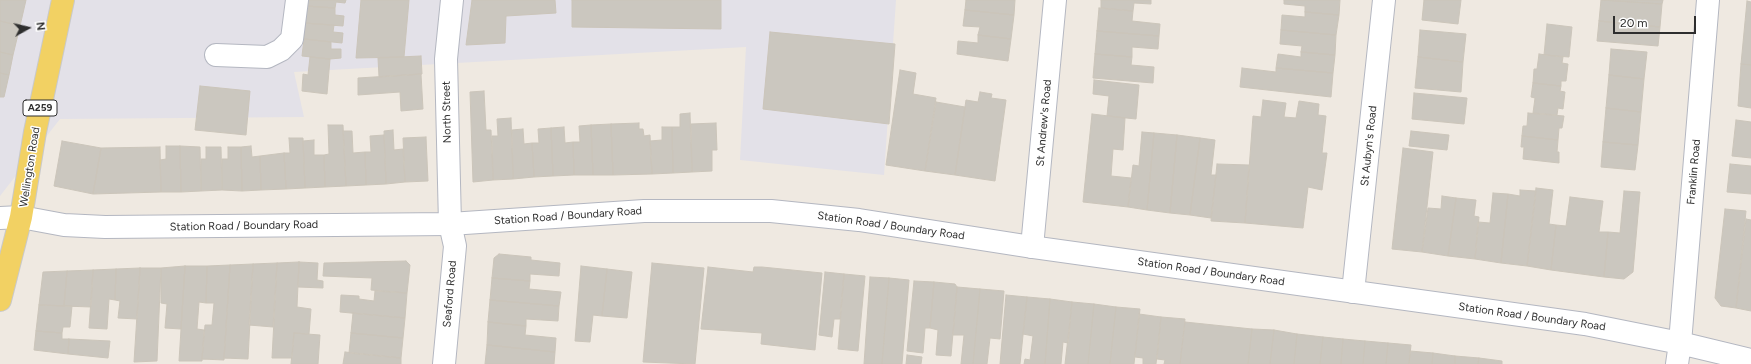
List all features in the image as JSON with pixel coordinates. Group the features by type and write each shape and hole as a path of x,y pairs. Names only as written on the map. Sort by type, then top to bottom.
{"main road":[{"name":"Wellington Road","path":"22,217 35,132 63,0"},
{"path":"216,55 267,57 281,50 292,39 297,0"},
{"name":"North Street","path":"450,224 446,59 452,0"},
{"name":"St Andrew's Road","path":"1032,247 1055,0"},
{"name":"St Aubyn's Road","path":"1353,292 1384,0"},
{"name":"Franklin Road","path":"1678,354 1708,0"},
{"name":"Station Road / Boundary Road","path":"0,218 22,217 64,224 105,228 450,224 644,211 770,212 859,220 1032,247 1585,324 1678,354 1751,360"},
{"name":"A259","path":"0,300 22,217"},
{"name":"Seaford Road","path":"444,364 455,246 450,224"}],"shaded area":[{"path":"0,0 896,0 884,175 740,160 746,47 294,72 304,117 60,119 0,196"}],"building":[{"path":"0,0 26,0 20,26 0,21"},
{"path":"306,0 346,0 345,3 336,2 335,8 306,6"},
{"path":"361,0 409,0 404,57 356,58"},
{"path":"472,0 555,0 556,13 506,16 505,43 466,45"},
{"path":"572,0 721,0 721,29 572,27"},
{"path":"966,0 1015,0 1014,15 965,10"},
{"path":"1101,0 1151,0 1151,4 1134,3 1133,11 1101,8"},
{"path":"1284,0 1340,0 1339,15 1305,12 1305,6 1284,4"},
{"path":"1424,0 1461,0 1458,24 1422,20"},
{"path":"1601,0 1662,4 1660,27 1599,21"},
{"path":"1602,0 1663,0 1662,4"},
{"path":"1747,1 1751,2 1751,65 1741,64"},
{"path":"306,6 335,8 335,15 344,16 343,26 304,23"},
{"path":"1099,8 1133,11 1132,21 1160,24 1159,36 1097,31"},
{"path":"965,10 1014,15 1011,39 978,35 980,27 963,26"},
{"path":"1305,12 1339,15 1336,35 1281,30 1282,15 1305,17"},
{"path":"0,21 20,26 13,55 0,52"},
{"path":"1599,21 1660,27 1658,46 1597,41"},
{"path":"304,23 334,25 333,32 343,33 342,43 304,39"},
{"path":"1547,24 1572,27 1569,57 1544,55"},
{"path":"1281,30 1336,35 1335,55 1301,52 1302,46 1280,44"},
{"path":"1420,30 1466,34 1463,62 1418,57"},
{"path":"1097,31 1159,36 1158,49 1132,47 1132,57 1095,54"},
{"path":"770,32 895,44 889,124 763,109"},
{"path":"978,35 1011,39 1008,61 957,54 958,41 978,43"},
{"path":"304,39 331,42 331,49 341,49 341,58 330,59 302,56"},
{"path":"1611,49 1647,52 1644,79 1609,75"},
{"path":"0,52 13,55 9,75 0,73"},
{"path":"1301,52 1335,55 1333,73 1276,68 1278,54 1301,57"},
{"path":"1095,54 1132,57 1131,65 1154,67 1153,83 1093,78"},
{"path":"1539,54 1563,57 1562,63 1568,64 1566,81 1561,81 1561,86 1533,83 1534,69 1537,69"},
{"path":"421,56 422,74 379,77 378,58"},
{"path":"310,57 330,59 327,94 302,91 303,74 308,75"},
{"path":"1418,57 1463,62 1461,92 1415,88"},
{"path":"1741,64 1751,65 1751,108 1738,106"},
{"path":"1242,68 1276,72 1276,68 1333,73 1331,97 1240,87"},
{"path":"900,70 916,73 913,94 936,98 925,171 886,165"},
{"path":"0,73 9,75 4,97 0,97"},
{"path":"421,74 423,109 401,111 400,92 358,95 358,78"},
{"path":"1609,75 1644,79 1641,112 1606,108"},
{"path":"1094,80 1139,85 1136,119 1107,116 1109,96 1093,94"},
{"path":"1533,83 1561,86 1560,91 1565,92 1563,109 1558,108 1557,115 1533,113 1535,98 1531,97"},
{"path":"200,86 250,91 246,135 195,130"},
{"path":"484,91 486,130 491,130 493,180 473,182 470,92"},
{"path":"980,92 992,94 991,98 1006,100 995,181 955,175 966,100 978,102"},
{"path":"1414,93 1467,98 1464,124 1412,119"},
{"path":"1263,100 1286,103 1284,117 1296,118 1299,101 1319,104 1318,115 1326,116 1322,153 1327,153 1322,190 1308,187 1303,228 1245,223 1253,116 1261,117"},
{"path":"936,102 965,107 955,175 925,171"},
{"path":"1606,108 1641,112 1638,145 1603,142"},
{"path":"690,113 692,172 673,173 672,127 680,127 680,114"},
{"path":"1528,113 1564,116 1562,128 1559,128 1558,140 1522,136 1523,126 1527,126"},
{"path":"1092,114 1125,118 1123,150 1113,149 1111,176 1131,178 1128,207 1083,202"},
{"path":"511,118 513,179 493,180 492,136 498,136 497,119"},
{"path":"1736,120 1751,122 1751,158 1732,156"},
{"path":"639,123 639,129 643,129 644,136 650,135 652,174 613,175 611,124"},
{"path":"716,123 717,150 712,150 712,171 692,172 691,124"},
{"path":"611,124 613,175 593,175 591,125"},
{"path":"328,125 343,125 346,186 325,187 324,155 329,154"},
{"path":"591,125 593,175 574,175 573,142 580,142 579,126"},
{"path":"564,127 565,143 573,142 574,175 553,176 551,128"},
{"path":"662,127 672,127 673,173 652,174 650,141 662,140"},
{"path":"551,128 553,176 534,177 532,143 539,143 538,129"},
{"path":"523,129 524,144 532,143 534,177 513,179 512,130"},
{"path":"393,130 394,150 403,149 405,182 386,184 384,131"},
{"path":"343,131 352,131 353,153 365,152 366,185 346,186"},
{"path":"1411,131 1449,135 1447,150 1409,146"},
{"path":"1142,132 1154,133 1147,210 1128,207 1133,165 1139,166"},
{"path":"1154,133 1177,135 1170,213 1147,210"},
{"path":"384,135 386,184 366,185 365,152 371,152 370,136"},
{"path":"1177,135 1200,138 1190,215 1170,213"},
{"path":"1522,136 1558,140 1557,152 1559,152 1559,163 1523,159 1524,147 1521,147"},
{"path":"426,137 428,181 405,182 403,138"},
{"path":"289,138 303,138 305,188 286,189 284,153 290,153"},
{"path":"1200,138 1215,140 1211,175 1216,175 1211,218 1190,215"},
{"path":"314,140 314,155 324,155 325,187 305,188 303,141"},
{"path":"62,141 101,148 93,194 54,186"},
{"path":"1603,142 1638,145 1635,170 1601,167"},
{"path":"166,146 180,146 181,192 161,192 160,160 166,159"},
{"path":"180,146 200,147 201,191 181,192"},
{"path":"251,146 252,157 260,156 261,190 242,191 241,147"},
{"path":"160,147 161,192 93,194 101,148"},
{"path":"206,147 221,147 222,190 201,191 201,159 206,159"},
{"path":"228,147 241,147 242,191 222,190 222,159 228,159"},
{"path":"1403,148 1433,152 1422,252 1392,249"},
{"path":"284,153 286,189 261,190 260,156"},
{"path":"1217,164 1249,165 1245,223 1211,221"},
{"path":"1730,164 1751,166 1751,194 1727,192"},
{"path":"1536,188 1553,190 1549,224 1556,225 1551,270 1527,266"},
{"path":"1520,190 1536,191 1527,266 1501,263 1508,194 1520,196"},
{"path":"1624,191 1640,192 1633,272 1624,279 1604,277 1608,232 1620,233"},
{"path":"1493,193 1508,194 1501,263 1475,259 1478,222 1490,223"},
{"path":"1442,196 1456,198 1448,256 1422,252 1428,208 1441,209"},
{"path":"1570,197 1603,201 1599,232 1608,232 1604,277 1551,270 1556,225 1566,226"},
{"path":"1456,198 1476,200 1474,216 1479,217 1475,259 1448,256"},
{"path":"1725,209 1746,211 1736,308 1721,306 1715,298"},
{"path":"1746,219 1751,220 1751,311 1736,308"},
{"path":"499,254 531,257 531,260 560,263 559,276 530,274 530,281 492,278 494,258"},
{"path":"406,261 410,265 407,293 371,290 372,278 323,276 324,263"},
{"path":"299,262 297,307 311,309 309,334 294,333 292,358 272,358 277,263"},
{"path":"299,262 318,263 317,280 323,281 323,288 298,287"},
{"path":"277,263 273,327 249,325 253,264"},
{"path":"652,263 704,268 695,364 643,362"},
{"path":"253,264 248,359 224,358 230,265"},
{"path":"230,265 224,360 202,359 205,325 212,325 214,303 206,303 207,266"},
{"path":"185,266 181,329 165,328 167,304 161,303 161,268"},
{"path":"185,266 207,266 206,303 199,302 197,329 204,330 202,361 179,361"},
{"path":"581,266 607,269 602,316 593,315 590,342 575,341"},
{"path":"708,267 753,272 754,267 762,267 822,273 815,350 761,344 762,333 701,329"},
{"path":"140,268 137,319 118,318 120,301 115,300 116,269"},
{"path":"140,268 161,268 157,361 134,362"},
{"path":"116,269 115,300 109,299 107,329 89,328 93,270"},
{"path":"607,269 632,272 627,318 602,316"},
{"path":"93,270 91,307 64,306 67,271"},
{"path":"67,271 64,306 39,305 43,272"},
{"path":"825,272 844,274 840,319 834,319 832,337 819,335"},
{"path":"844,274 865,276 858,351 838,349"},
{"path":"870,277 889,278 882,364 864,364"},
{"path":"492,278 530,281 529,289 561,292 559,306 490,300"},
{"path":"889,278 909,280 902,364 882,364"},
{"path":"914,281 934,282 930,328 925,328 923,353 907,351"},
{"path":"934,282 955,284 957,287 951,356 936,355 938,330 930,328"},
{"path":"957,287 980,289 973,364 961,364 964,335 953,335"},
{"path":"980,289 1004,291 1000,339 990,338 987,364 973,364"},
{"path":"375,291 407,293 405,318 340,312 341,295 359,296 359,299 374,301"},
{"path":"1006,295 1027,297 1020,364 1000,364"},
{"path":"1027,297 1050,299 1045,364 1024,364 1025,359 1030,360 1033,336 1023,334"},
{"path":"1050,299 1072,302 1068,343 1063,342 1061,364 1045,364"},
{"path":"490,300 559,306 558,321 526,319 526,326 488,322"},
{"path":"1072,302 1094,304 1088,364 1065,364"},
{"path":"1094,304 1116,307 1110,364 1088,364"},
{"path":"39,305 72,306 70,327 63,327 62,333 36,331"},
{"path":"1116,307 1140,309 1134,364 1110,364"},
{"path":"353,313 405,318 403,338 351,333"},
{"path":"1139,314 1161,317 1156,364 1143,364 1143,358 1135,357"},
{"path":"1161,317 1185,319 1180,364 1164,364 1165,360 1157,359"},
{"path":"488,322 526,326 525,335 556,338 555,352 487,345"},
{"path":"1185,322 1252,329 1248,364 1180,364"},
{"path":"1252,329 1274,330 1270,364 1248,364"},
{"path":"1274,330 1297,334 1294,364 1270,364"},
{"path":"36,331 62,333 62,339 69,339 68,354 34,350"},
{"path":"294,333 320,335 318,364 291,364"},
{"path":"351,333 403,338 401,358 349,353"},
{"path":"1297,334 1323,337 1320,364 1294,364"},
{"path":"1323,337 1343,339 1341,364 1320,364"},
{"path":"69,339 110,341 108,358 68,354"},
{"path":"1343,339 1365,341 1363,364 1341,364"},
{"path":"1365,341 1388,343 1386,364 1363,364"},
{"path":"1388,343 1411,345 1409,364 1386,364"},
{"path":"487,345 555,352 554,364 485,364"},
{"path":"1410,351 1433,353 1432,364 1409,364"},
{"path":"345,352 401,358 401,364 343,364"},
{"path":"1433,353 1455,356 1455,364 1432,364"},
{"path":"907,355 922,357 921,364 906,364"},
{"path":"1455,356 1479,358 1478,364 1455,364"},
{"path":"1479,358 1502,361 1502,364 1478,364"}]}
